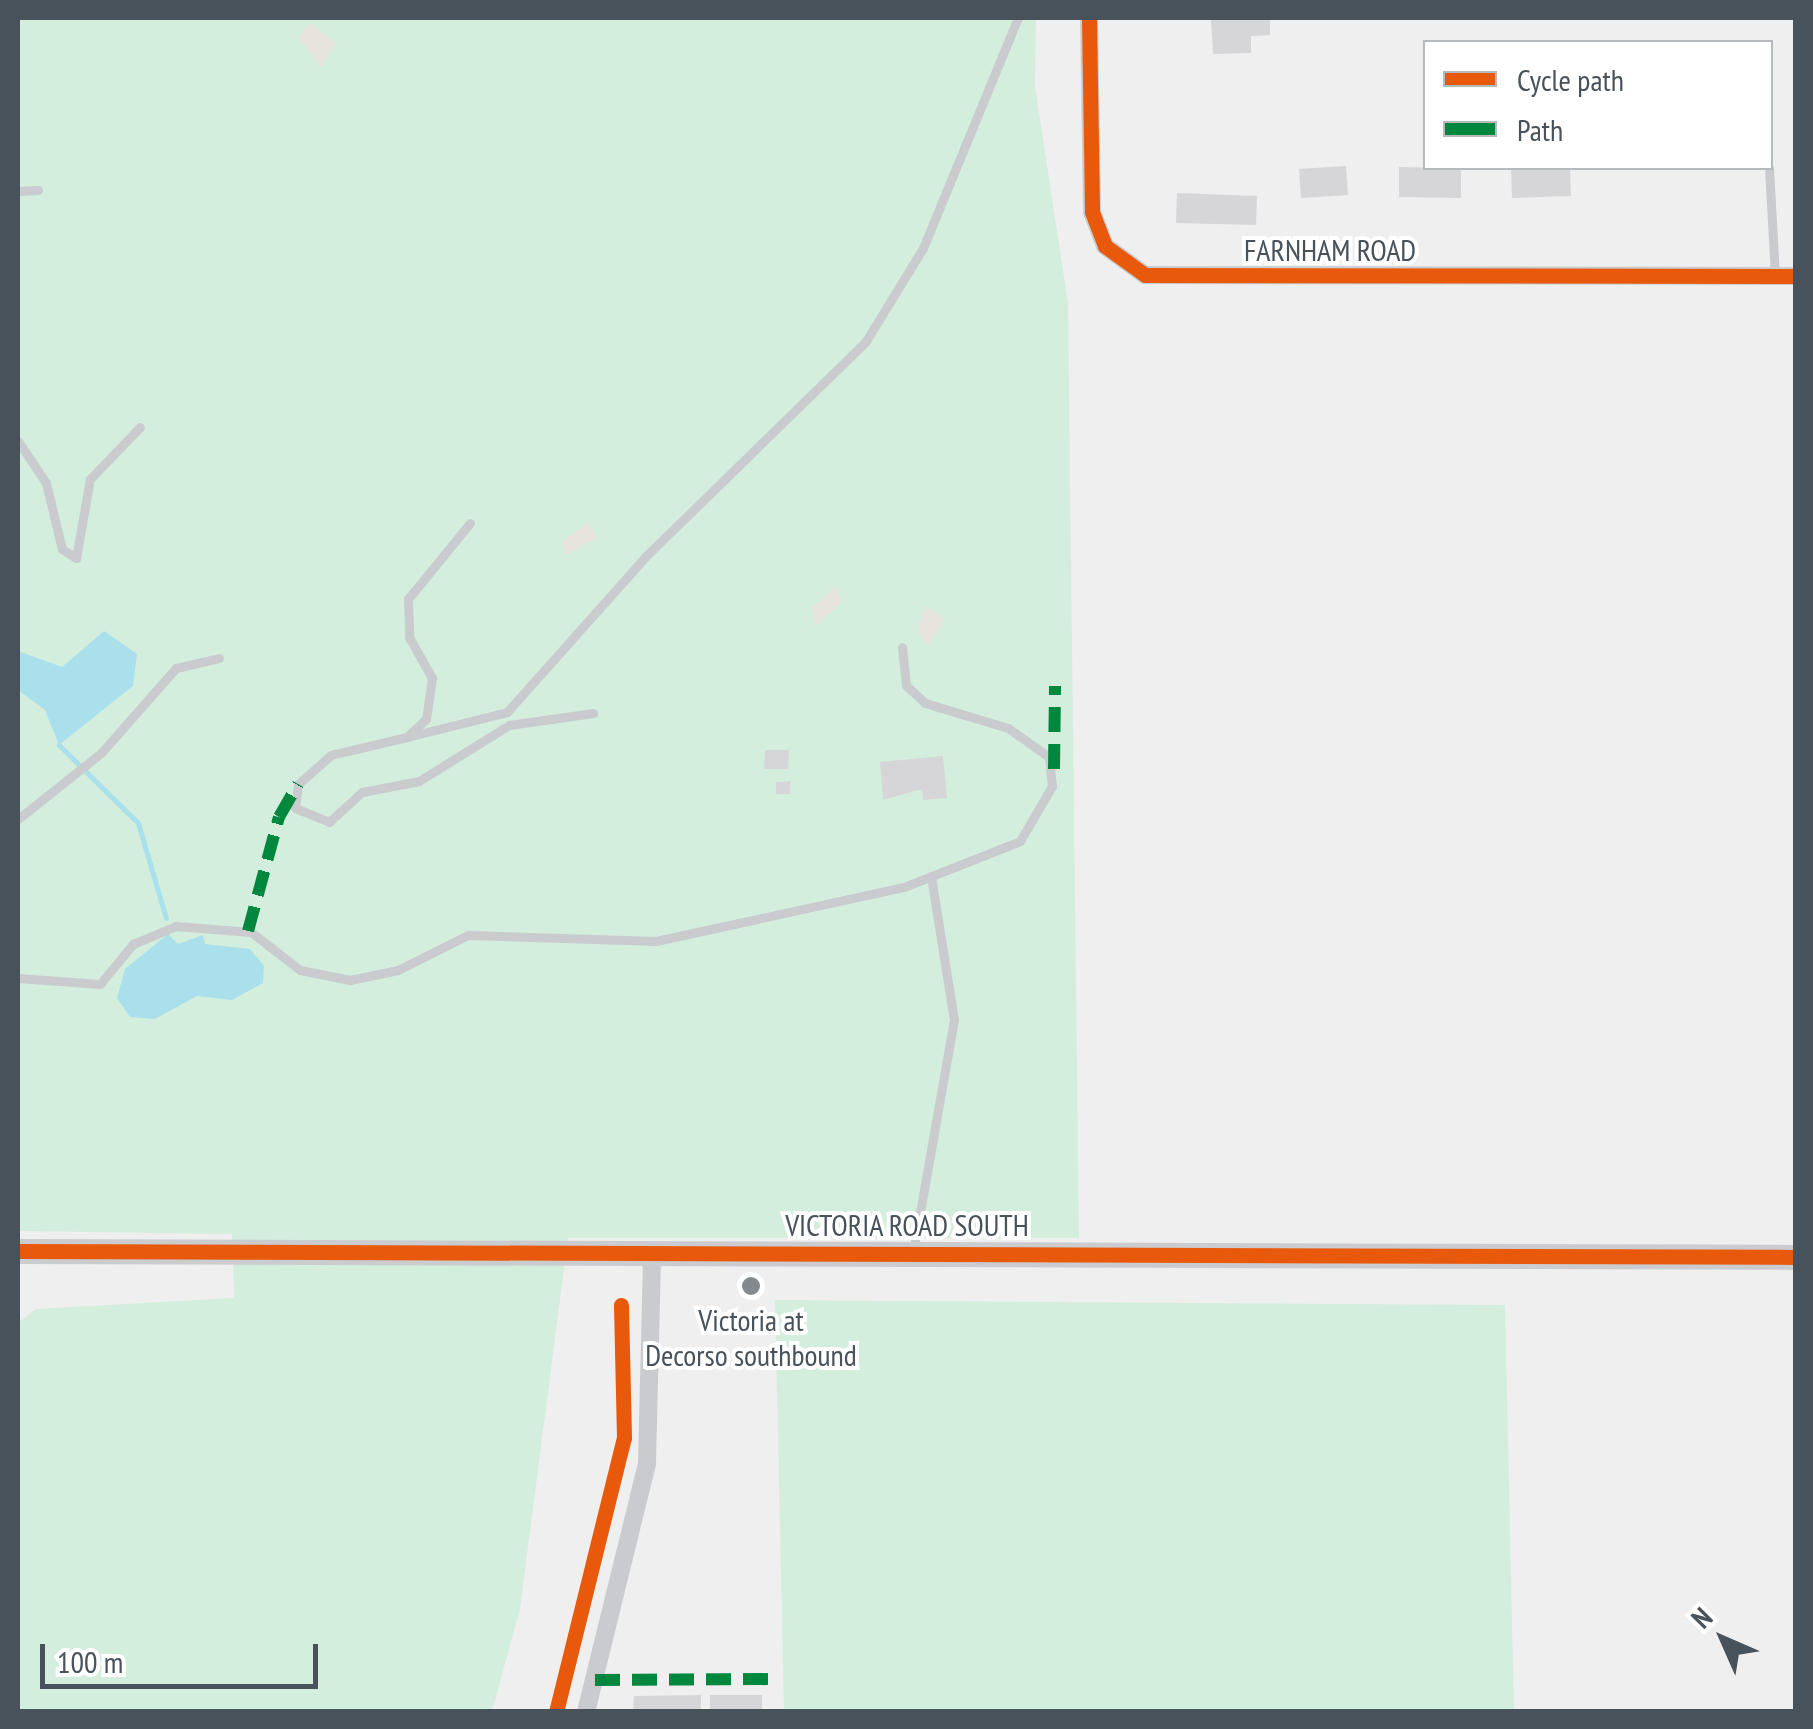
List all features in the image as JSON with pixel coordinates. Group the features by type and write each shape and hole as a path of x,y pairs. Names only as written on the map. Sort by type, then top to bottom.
{"main road":[{"name":"VICTORIA ROAD SOUTH","path":"18,1251 1796,1258"}],"street":[{"name":"FARNHAM ROAD","path":"1089,18 1092,212 1105,246 1145,275 1796,276"},
{"path":"586,1712 647,1464 652,1251"}],"lane":[{"path":"594,713 509,725 419,781 362,792 328,822 295,808 298,784 331,755 406,737 489,724 520,701 634,568 858,350 922,248 1018,18"},
{"path":"1769,170 1774,276"},
{"path":"18,191 38,190"},
{"path":"18,441 46,482 62,550 76,558 84,549 82,495 108,453 140,427"},
{"path":"406,737 426,719 432,691 408,637 408,598 470,523"},
{"path":"18,978 100,984 145,936 187,926 251,932 280,959 324,978 375,978 468,935 656,941 932,876 1020,841 1054,769 1025,736 925,703 906,684 902,648"},
{"path":"18,819 89,763 176,668 218,658"},
{"path":"913,1253 954,1020 932,876"}],"green space":[{"path":"18,18 1036,18 1035,86 1068,303 1079,1238 568,1238 520,1609 492,1711 18,1711 18,1323 36,1309 234,1298 232,1234 18,1231"},
{"path":"775,1300 1505,1305 1514,1711 784,1711"}],"sand":[{"path":"310,23 336,43 321,67 298,37"},
{"path":"588,522 598,538 564,556 562,542"},
{"path":"836,586 842,602 815,626 812,608"},
{"path":"926,606 945,619 928,646 917,632"}],"water":[{"path":"104,631 137,654 133,686 59,745 45,710 18,690 18,651 62,667"},
{"path":"168,934 178,944 203,935 205,944 250,949 264,966 263,983 232,1000 197,996 155,1019 130,1017 117,998 125,969"}],"building":[{"path":"1211,18 1270,18 1270,35 1251,36 1251,53 1213,54"},
{"path":"1346,166 1348,195 1301,198 1299,169"},
{"path":"1399,167 1461,170 1461,198 1399,197"},
{"path":"1511,170 1570,170 1571,196 1512,198"},
{"path":"1177,193 1257,196 1256,225 1176,223"},
{"path":"765,750 789,750 788,769 764,769"},
{"path":"943,756 947,798 923,800 922,789 883,800 880,762"},
{"path":"790,781 790,794 776,794 776,782"},
{"path":"701,1695 701,1712 633,1712 634,1696"},
{"path":"710,1695 762,1695 762,1712 710,1712"}],"waterway":[{"path":"59,745 138,823 166,918"}],"marked path":[{"path":"1054,769 1055,686"},
{"path":"248,931 279,817 298,784"},
{"path":"595,1680 768,1679"}],"cycle path":[{"path":"1089,18 1092,212 1105,246 1145,275 1796,276"},
{"path":"18,1251 1796,1257"},
{"path":"556,1712 624,1438 621,1305"}],"place":[{"name":"Victoria at Decorso southbound","path":"751,1286"}]}
